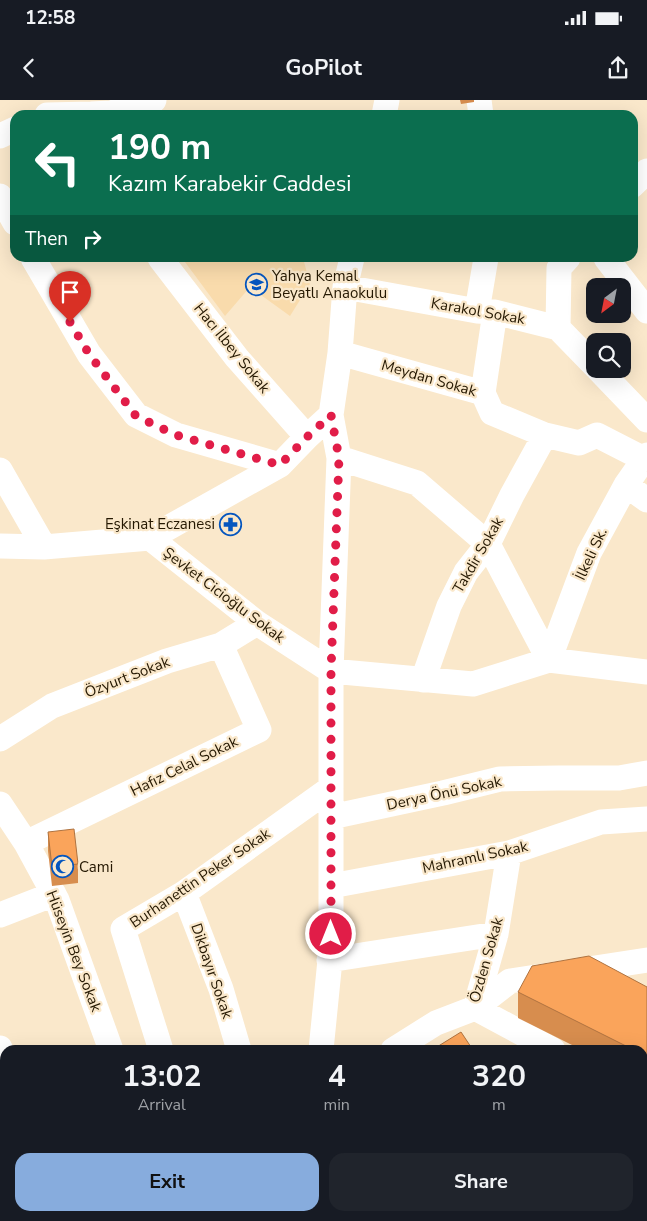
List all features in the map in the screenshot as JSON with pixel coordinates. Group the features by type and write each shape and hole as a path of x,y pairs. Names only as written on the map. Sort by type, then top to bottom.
{"street":[{"path":"36,100 44,110"},
{"path":"102,110 154,100"},
{"path":"638,180 647,171"},
{"path":"0,196 10,214"},
{"path":"35,262 89,354 136,416 176,435 280,465"},
{"name":"Hacı İlbey Sokak","path":"163,262 237,358 307,437"},
{"path":"321,1045 331,950 331,671 339,458 331,415 340,353 345,287 351,262"},
{"path":"482,393 486,262"},
{"path":"564,262 559,268 558,328 586,357"},
{"path":"609,262 647,311"},
{"name":"Karakol Sokak","path":"345,287 486,311 558,328"},
{"name":"Meydan Sokak","path":"340,353 482,393 492,413 545,435 578,443 597,435 646,457"},
{"path":"607,378 647,420"},
{"path":"0,546 44,547 150,538 280,465 331,415"},
{"name":"Takdir Sokak","path":"423,680 449,606 466,572 488,544 545,435"},
{"name":"İlkeli Sk.","path":"549,660 589,553 626,485 646,457"},
{"path":"339,458 417,483 488,544 549,660"},
{"path":"0,470 44,547"},
{"path":"626,485 647,500"},
{"name":"Şevket Cicioğlu Sokak","path":"150,538 257,623 331,671 473,684 549,660 647,672"},
{"name":"Özyurt Sokak","path":"0,738 52,706 167,661 221,645 257,623"},
{"name":"Hafız Celal Sokak","path":"26,843 259,730 221,645"},
{"name":"Derya Önü Sokak","path":"331,817 500,779 619,778 647,773"},
{"name":"Burhanettin Peker Sokak","path":"159,1045 123,929 184,892 331,788"},
{"name":"Hüseyin Bey Sokak","path":"0,804 26,843 57,900 109,1045"},
{"name":"Mahramlı Sokak","path":"331,886 509,853 601,822 647,819"},
{"name":"Özden Sokak","path":"401,1045 436,1023 476,1008 496,934 509,853"},
{"name":"Dikbayır Sokak","path":"184,892 221,989 237,1045"},
{"path":"0,915 54,894"},
{"path":"329,960 496,934"},
{"path":"527,1044 476,1008 510,981 647,960"}],"shaded area":[{"name":"Yahya Kemal Beyatlı Anaokulu","path":"185,262 304,262 310,284 290,316 250,287 225,316"}],"building":[{"path":"74,829 78,864 52,867 48,832"},
{"path":"589,956 647,987 647,1045 624,1045 518,992 532,966"},
{"path":"461,1032 470,1045 440,1045"}],"place":[{"name":"Yahya Kemal Beyatlı Anaokulu","path":"256,285"},
{"name":"Eşkinat Eczanesi","path":"231,524"},
{"name":"Cami","path":"63,867"}],"route":[{"path":"70,322 89,354 136,416 176,435 280,465 331,415 339,458 331,671 331,934"}]}
